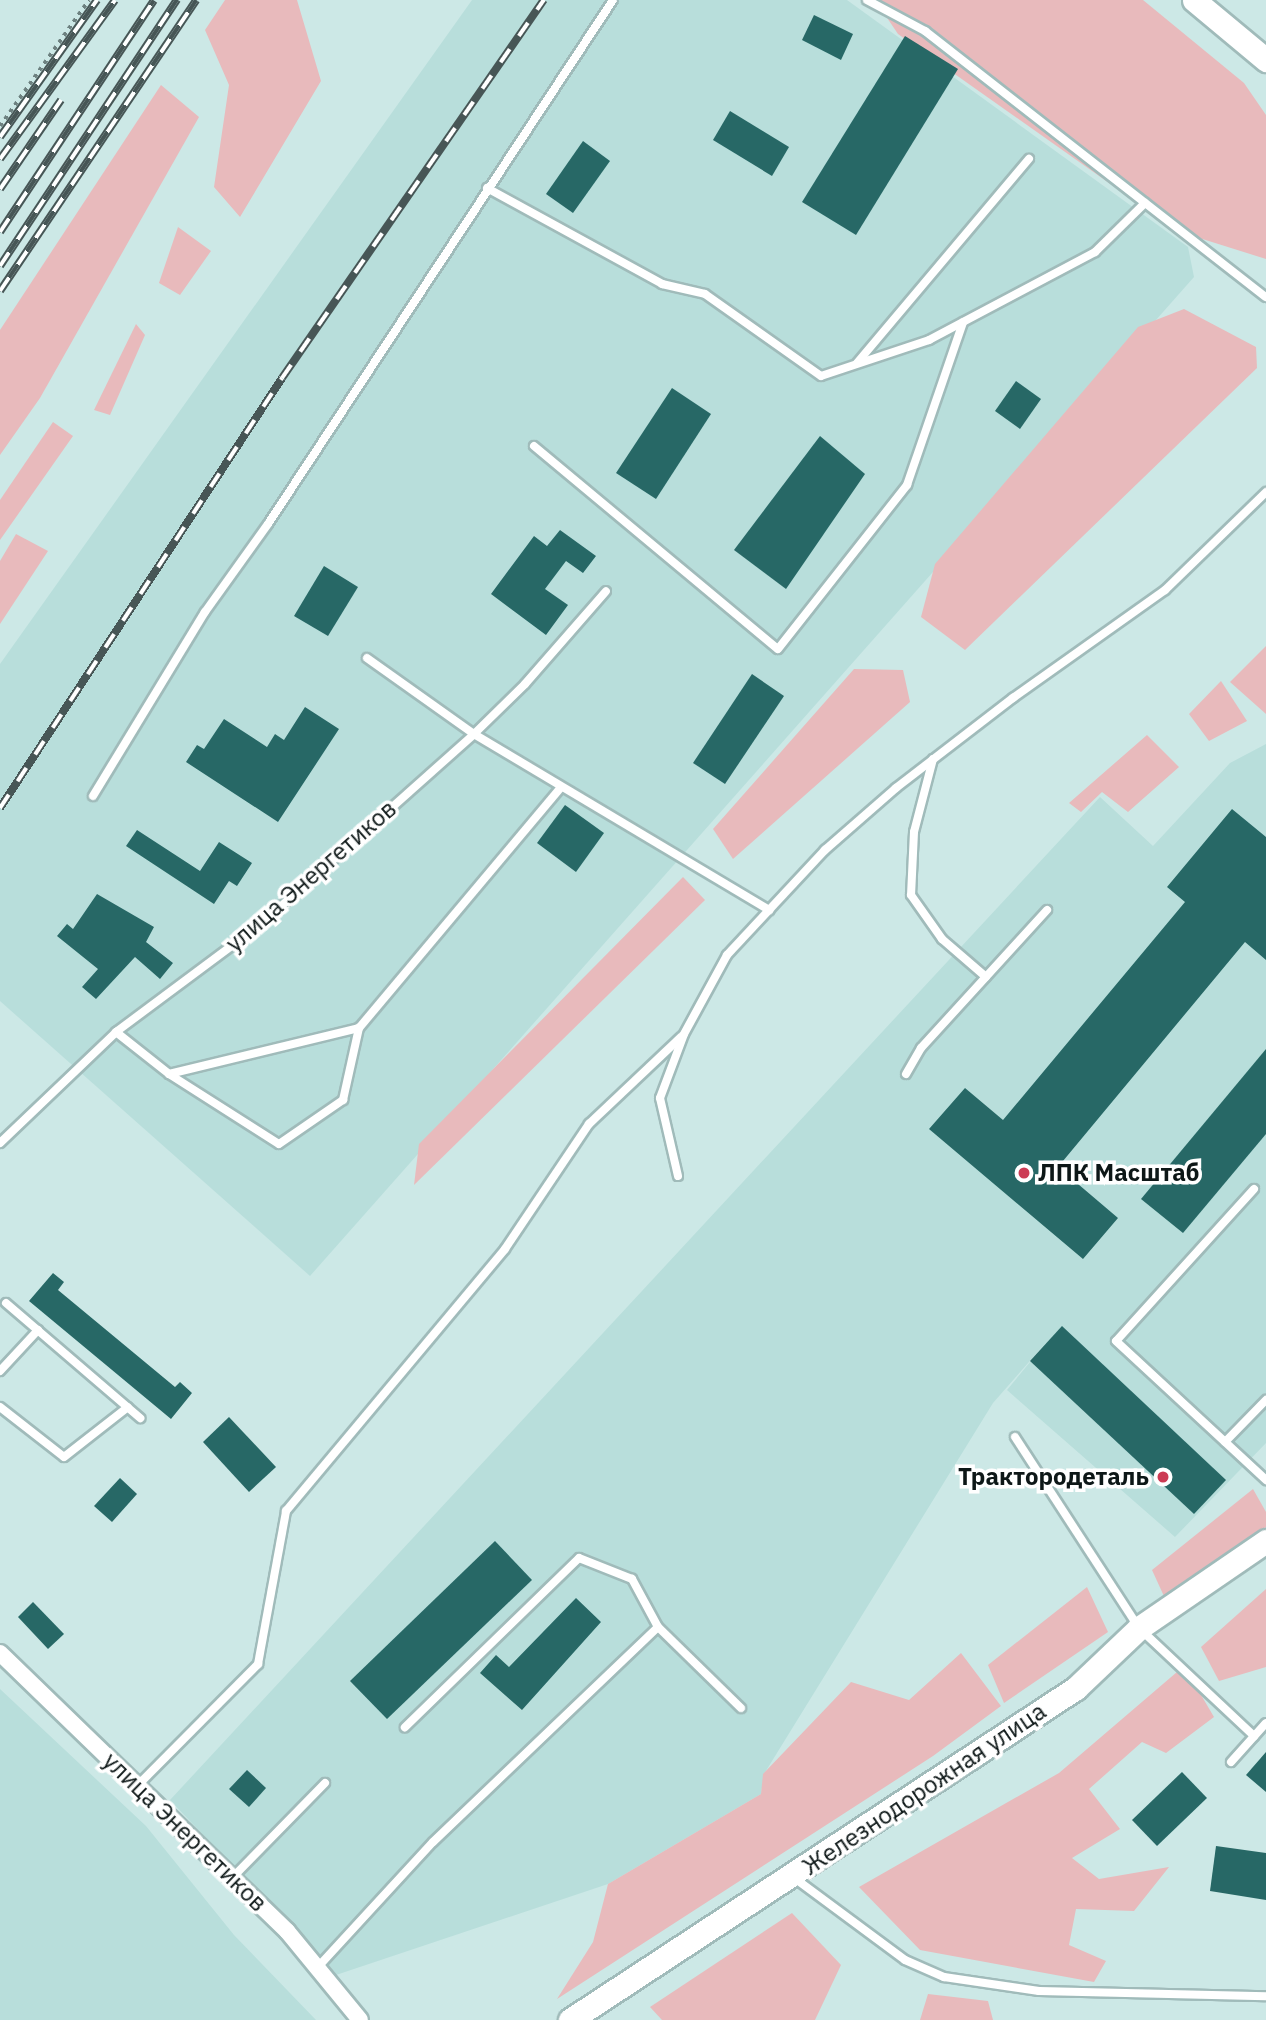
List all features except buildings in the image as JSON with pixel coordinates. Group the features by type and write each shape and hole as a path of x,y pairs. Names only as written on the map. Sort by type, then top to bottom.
{"street":[{"path":"1194,0 1266,60"},
{"name":"Железнодорожная улица","path":"570,2020 793,1877 1076,1688 1139,1628 1266,1541"},
{"name":"улица Энергетиков","path":"0,1653 287,1931 315,1970 360,2020"}],"lane":[{"path":"93,796 205,612 268,524 613,0"},
{"path":"867,0 925,31 1266,298"},
{"path":"856,364 1029,159"},
{"path":"487,188 662,284 705,294 821,376 929,340 1095,252 1145,203"},
{"path":"534,446 778,649 907,485 963,322"},
{"path":"678,1176 660,1098 684,1034 727,956 825,850 933,760 1164,590 1266,492"},
{"name":"улица Энергетиков","path":"0,1143 116,1032 261,924 474,734 525,684 606,591"},
{"path":"367,658 474,734 769,910"},
{"path":"933,760 915,832 911,895 942,939 986,977"},
{"path":"116,1032 169,1074 279,1144 343,1100 359,1028 561,787"},
{"path":"906,1074 921,1048 1047,910"},
{"path":"169,1074 359,1028"},
{"path":"137,1786 258,1664 286,1511 505,1249 589,1124 684,1034"},
{"path":"1254,1189 1116,1341 1266,1480"},
{"path":"6,1303 140,1418"},
{"path":"0,1371 38,1330"},
{"path":"1225,1442 1266,1399"},
{"path":"0,1407 64,1457 128,1407"},
{"path":"1015,1437 1139,1628 1254,1736"},
{"path":"405,1727 579,1558 632,1579 658,1626 741,1708"},
{"path":"315,1970 433,1842 658,1626"},
{"path":"1231,1762 1266,1723"},
{"path":"232,1878 325,1783"},
{"path":"793,1877 905,1960 944,1977 1039,1991 1266,1996"}],"path":[{"path":"0,126 89,0"}],"shaded area":[{"path":"225,0 297,0 321,81 240,217 214,187 229,85 205,30"},
{"path":"472,0 847,0 1188,247 1194,277 310,1276 0,1001 0,664"},
{"path":"875,0 1143,0 1244,83 1266,115 1266,259 1177,231 898,34"},
{"path":"161,85 199,117 40,398 0,455 0,330"},
{"path":"178,227 211,251 180,295 159,283"},
{"path":"1184,309 1256,347 1257,368 965,650 921,617 935,564 1138,327"},
{"path":"136,324 145,335 110,415 94,410"},
{"path":"53,422 73,436 0,540 0,500"},
{"path":"16,534 48,551 0,624 0,561"},
{"path":"1266,646 1266,714 1230,682"},
{"path":"854,669 903,670 910,702 733,859 713,829"},
{"path":"1221,681 1247,721 1209,741 1189,714"},
{"path":"1147,735 1179,767 1128,812 1102,792 1081,812 1069,803"},
{"path":"1266,744 1266,1443 1175,1537 1007,1390 1050,1338 993,1403 764,1774 761,1794 608,1884 336,1975 170,1800 1100,797 1153,846 1230,763"},
{"path":"683,877 705,900 414,1185 419,1144"},
{"path":"1253,1489 1266,1512 1266,1527 1168,1605 1152,1570"},
{"path":"1087,1587 1108,1632 1004,1703 988,1665"},
{"path":"1266,1589 1266,1667 1219,1681 1201,1647"},
{"path":"961,1653 1001,1706 933,1756 557,1999 593,1942 608,1884 761,1794 763,1774 851,1682 909,1700"},
{"path":"1184,1666 1214,1717 1166,1753 1142,1742 1089,1789 1120,1829 1072,1858 1099,1879 1169,1867 1134,1911 1076,1909 1069,1945 1106,1961 1094,1982 920,1950 859,1887 1059,1773"},
{"path":"0,1689 146,1826 234,1935 316,2020 0,2020"},
{"path":"792,1913 841,1965 815,2020 662,2020 650,2007"},
{"path":"928,1994 988,2001 993,2020 920,2020"}],"railway":[{"path":"0,137 97,0"},
{"path":"0,159 115,0"},
{"path":"0,232 154,0"},
{"path":"0,266 177,0"},
{"path":"0,291 196,0"},
{"path":"0,808 282,378 544,0"},
{"path":"0,189 61,100"}],"place":[{"name":"ЛПК Масштаб","path":"1024,1173"},
{"name":"Трактородеталь","path":"1163,1477"}]}
